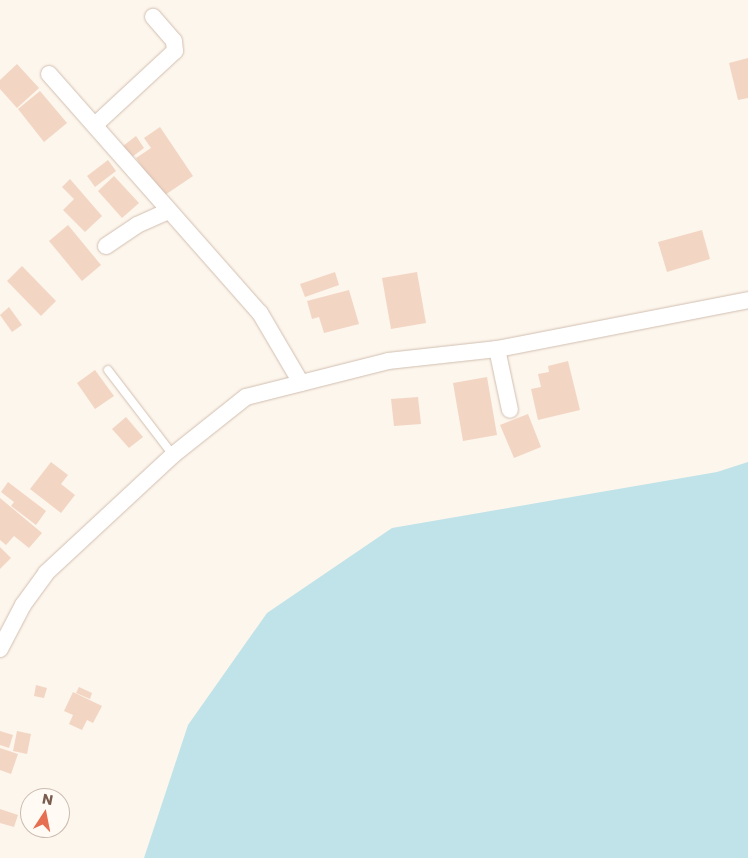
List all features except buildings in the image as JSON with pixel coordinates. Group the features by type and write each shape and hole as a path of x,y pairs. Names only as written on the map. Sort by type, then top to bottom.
{"street":[{"path":"95,125 175,51 174,41 153,18"},
{"path":"49,74 260,314 301,383"},
{"path":"106,246 137,225 168,211"},
{"path":"0,649 24,605 46,572 173,455 246,397 388,361 497,349 748,300"},
{"path":"497,349 510,410"}],"lane":[{"path":"108,370 173,455"}],"water":[{"path":"748,462 748,858 144,858 188,725 267,613 392,528 717,472"}]}
